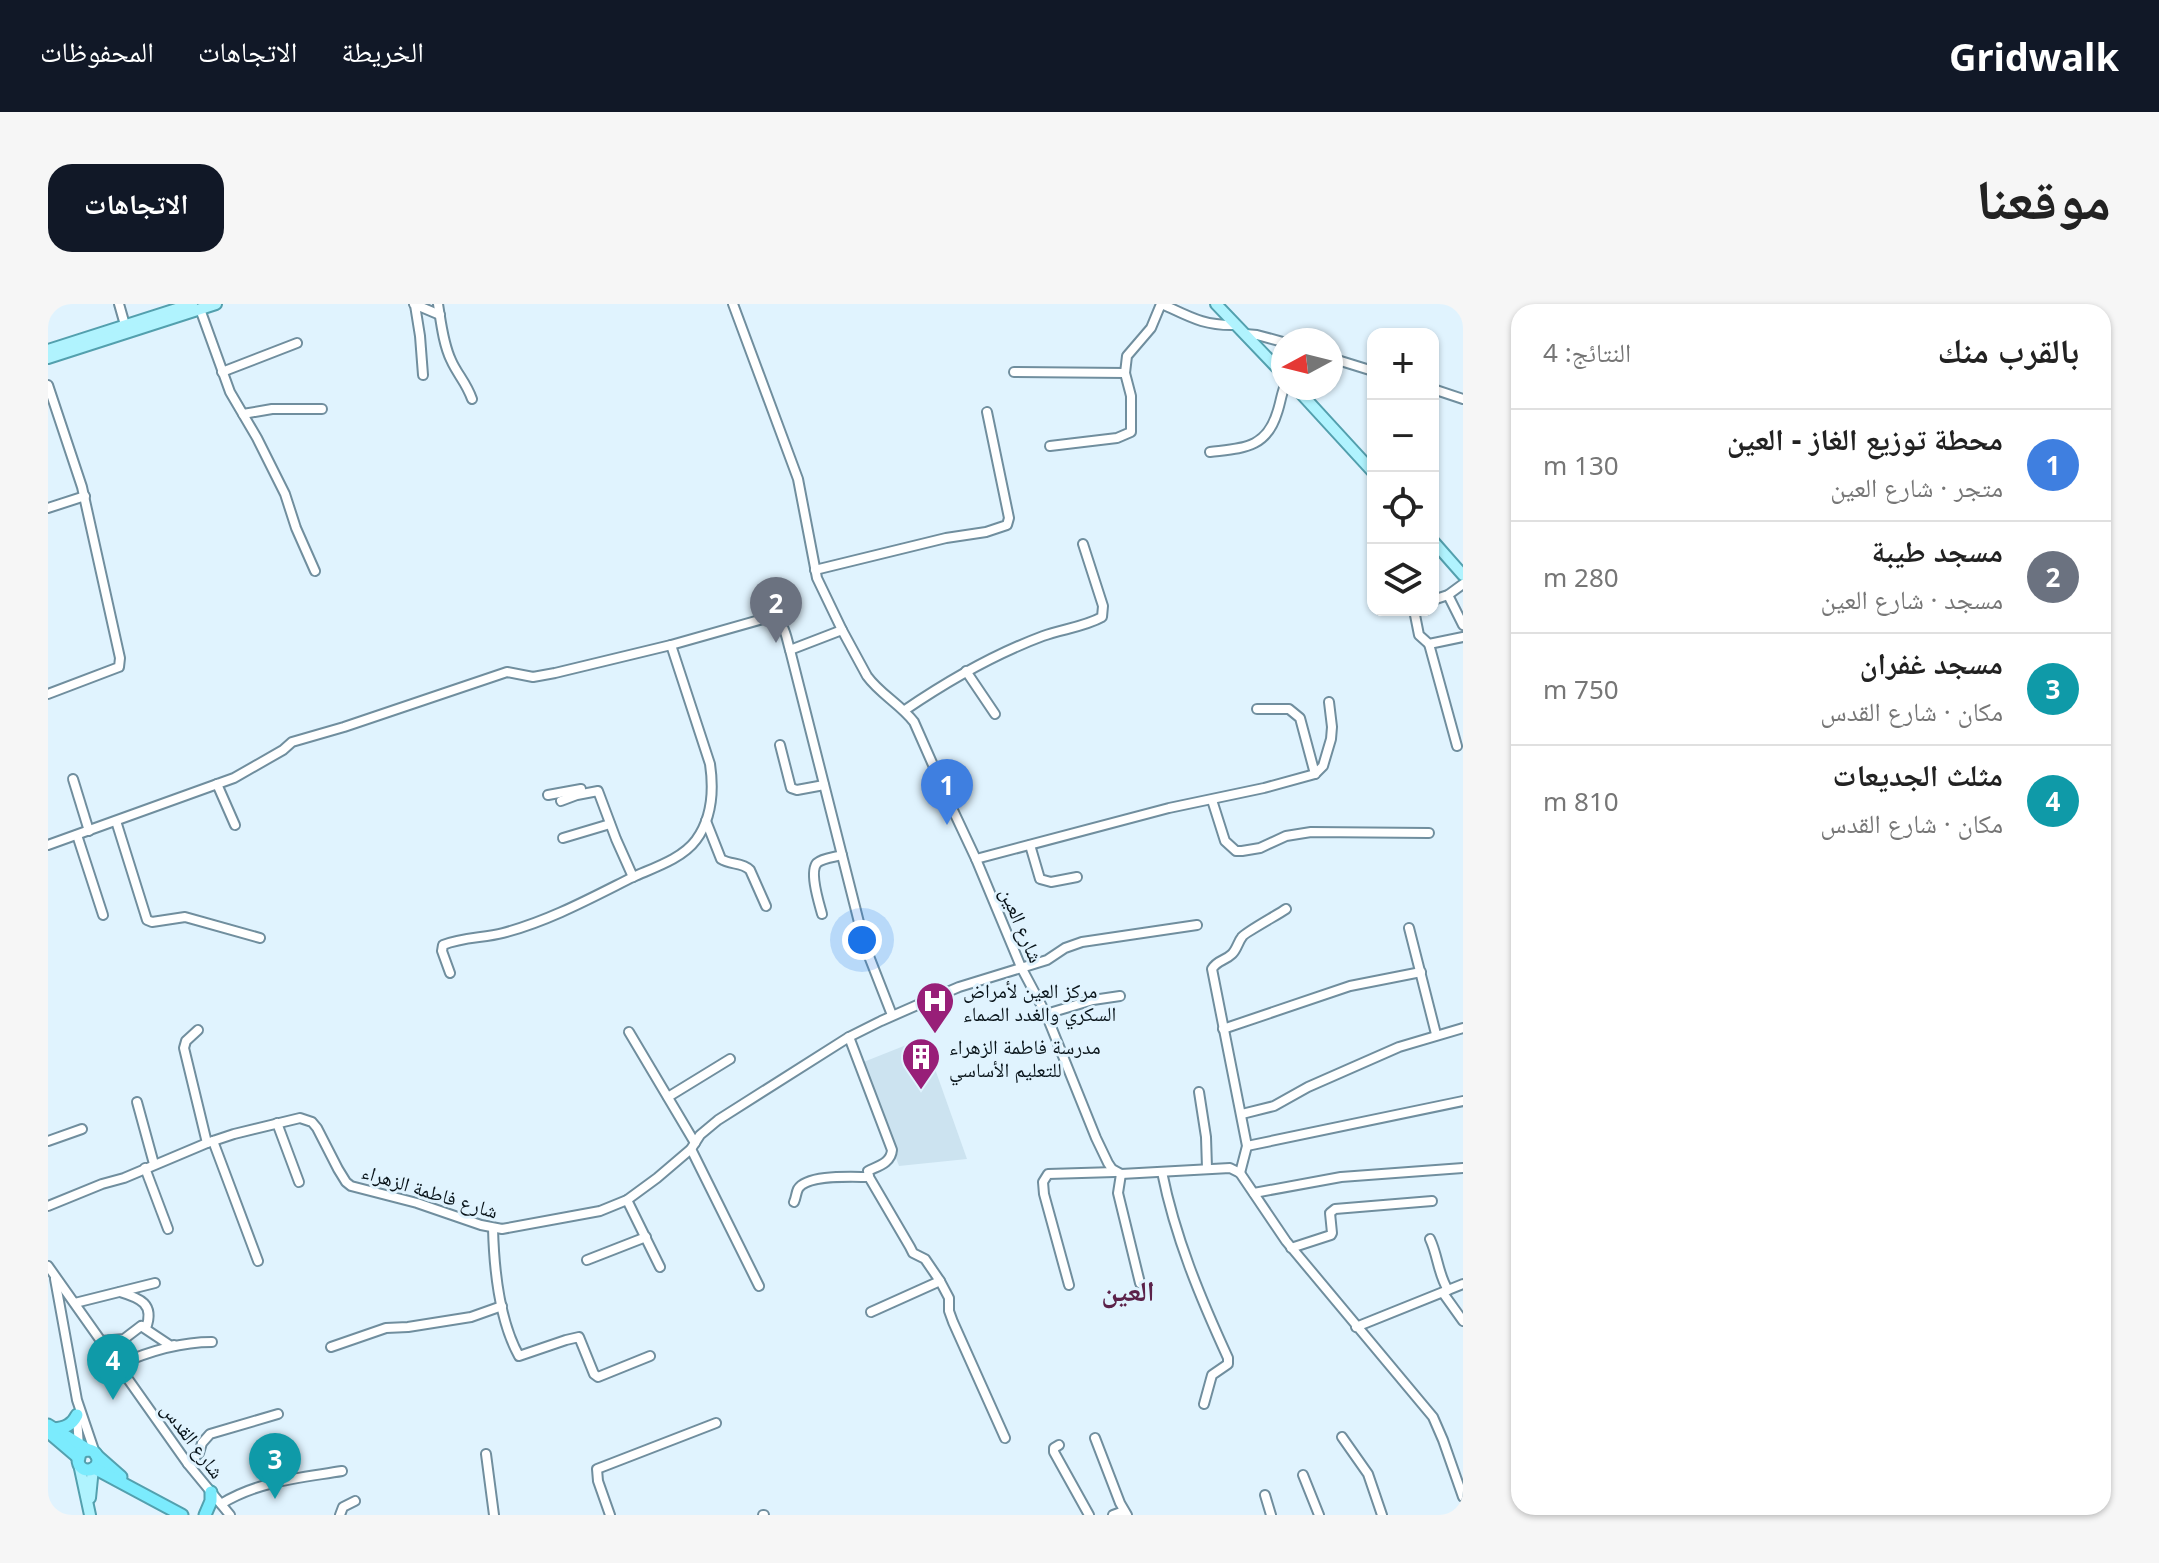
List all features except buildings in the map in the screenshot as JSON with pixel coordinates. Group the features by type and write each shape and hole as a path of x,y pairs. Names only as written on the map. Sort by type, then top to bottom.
{"highway":[{"path":"50,1429 61,1429 77,1415"},
{"path":"50,1429 87,1457 107,1466 147,1496 182,1515"},
{"path":"205,1515 211,1492"}],"main road":[{"path":"48,350 125,325 196,306 216,304"},
{"path":"1216,304 1271,361"},
{"path":"48,358 196,306"},
{"path":"1307,400 1367,465"},
{"path":"1436,544 1463,575"},
{"path":"87,1457 90,1512"}],"street":[{"path":"119,304 125,325"},
{"path":"414,304 440,315"},
{"path":"414,304 423,375"},
{"path":"438,304 451,362 468,385 472,399"},
{"name":"شارع العين","path":"733,304 798,479 819,583 874,686 905,710 914,722 1021,967 1046,1014 1096,1138 1108,1163 1118,1173"},
{"path":"1050,446 1117,438 1131,432 1131,396 1124,367 1127,356 1151,328 1161,304 1199,321 1236,325"},
{"path":"196,306 222,372 285,494 315,571"},
{"path":"1245,334 1271,339"},
{"path":"222,372 297,343"},
{"path":"1343,362 1367,369"},
{"path":"1014,372 1125,373"},
{"path":"48,385 85,496 120,663 119,667 48,694"},
{"path":"1439,391 1463,399"},
{"path":"1210,452 1245,448 1258,442 1272,426 1280,400"},
{"path":"243,414 272,409 322,409"},
{"path":"815,570 1007,525 1009,518 987,412"},
{"path":"48,508 85,496"},
{"path":"905,710 981,662 1044,636 1102,617 1103,606 1083,544"},
{"path":"1439,598 1463,584"},
{"path":"1448,595 1463,625"},
{"path":"1415,616 1419,635 1429,644 1463,637"},
{"path":"48,845 234,778 292,742 507,672 533,677 775,618 783,625 790,650 865,946 892,1015"},
{"path":"790,650 842,630"},
{"path":"1429,644 1457,746"},
{"path":"450,973 442,951 443,945 503,933 564,911 684,852 696,840 712,800 710,764 671,645"},
{"path":"966,671 995,714"},
{"path":"976,859 1169,808 1315,774 1323,766 1331,739 1329,702"},
{"path":"1257,709 1289,709 1300,718 1315,774"},
{"path":"780,745 791,788 797,790 824,785"},
{"path":"73,779 89,831"},
{"path":"217,784 235,825"},
{"path":"548,795 597,787 633,877"},
{"path":"561,801 598,791"},
{"path":"1212,800 1225,841 1236,851 1260,848 1286,836 1311,832 1429,833"},
{"path":"116,821 147,920 185,917 260,938"},
{"path":"706,821 721,859 727,863 746,865 766,906"},
{"path":"563,838 610,824"},
{"path":"77,835 103,915"},
{"path":"1030,845 1036,872 1043,881 1077,877"},
{"path":"822,914 814,877 815,867 818,862 842,855"},
{"path":"1240,1173 1247,1146 1212,969 1216,962 1231,956 1242,936 1286,909"},
{"name":"شارع فاطمة الزهراء","path":"48,1206 210,1142 300,1118 312,1122 322,1135 338,1169 351,1186 417,1203 493,1228 511,1229 600,1211 627,1200 657,1178 693,1146 705,1129 718,1120 849,1037 892,1015 959,987 1047,960 1070,945 1197,925"},
{"path":"1409,928 1436,1034"},
{"path":"1223,1029 1350,986 1421,972"},
{"path":"1046,1014 1093,1000 1120,996"},
{"path":"1242,1114 1274,1106 1399,1047 1463,1028"},
{"path":"198,1030 186,1041 184,1048 210,1142 258,1261"},
{"path":"629,1032 668,1097 759,1286"},
{"path":"849,1037 892,1150 890,1159 868,1171 869,1177 913,1253 925,1259 949,1298 953,1322 1005,1438"},
{"path":"668,1097 730,1059"},
{"path":"1199,1092 1207,1168"},
{"path":"1247,1146 1463,1101"},
{"path":"137,1102 150,1166 168,1229"},
{"path":"277,1123 299,1182"},
{"path":"48,1141 82,1129"},
{"path":"1069,1285 1044,1194 1043,1182 1048,1174 1207,1168 1230,1168 1240,1173 1291,1248 1433,1417 1463,1497"},
{"path":"1254,1193 1341,1177 1463,1168"},
{"path":"1162,1172 1173,1222 1191,1275 1228,1358 1228,1364 1212,1375 1204,1404"},
{"path":"1118,1173 1118,1193 1140,1283"},
{"path":"794,1202 798,1189 807,1181 869,1177"},
{"path":"627,1200 660,1267"},
{"path":"1291,1248 1331,1235 1330,1213 1335,1209 1432,1201"},
{"path":"493,1228 496,1280 519,1356 579,1337 592,1371 598,1377 650,1356"},
{"path":"587,1260 646,1237"},
{"path":"1430,1239 1446,1292 1463,1321"},
{"name":"شارع القدس","path":"48,1266 188,1464 230,1515"},
{"path":"54,1274 87,1457"},
{"path":"871,1312 940,1281"},
{"path":"75,1303 155,1283"},
{"path":"1356,1327 1463,1284"},
{"path":"119,1292 142,1300 148,1309 146,1328 141,1326"},
{"path":"331,1347 386,1328 471,1317 502,1306"},
{"path":"101,1341 124,1339 141,1326"},
{"path":"141,1326 171,1346 212,1342"},
{"path":"118,1365 187,1343"},
{"path":"77,1400 77,1415 87,1457"},
{"path":"188,1464 210,1434 278,1414"},
{"path":"610,1515 597,1469 716,1423"},
{"path":"1342,1437 1368,1474 1382,1515"},
{"path":"1095,1438 1126,1513 1113,1515"},
{"path":"1059,1445 1054,1452 1089,1515"},
{"path":"486,1454 494,1515"},
{"path":"221,1504 239,1493 263,1485 342,1471"},
{"path":"1303,1475 1319,1515"},
{"path":"1265,1495 1271,1515"},
{"path":"340,1515 343,1507 355,1501"}],"shaded area":[{"path":"924,1038 967,1159 899,1166 861,1063"}],"place":[{"name":"مسجد طيبة","path":"776,643"},
{"name":"محطة توزيع الغاز - العين","path":"947,825"},
{"name":"مركز العين لأمراض السكري والغدد الصماء","path":"935,1035"},
{"name":"مدرسة فاطمة الزهراء للتعليم الأساسي","path":"921,1091"},
{"name":"مثلث الجديعات","path":"113,1400"},
{"name":"مسجد غفران","path":"275,1499"}],"district":[{"name":"العين","path":"1128,1290"}]}
